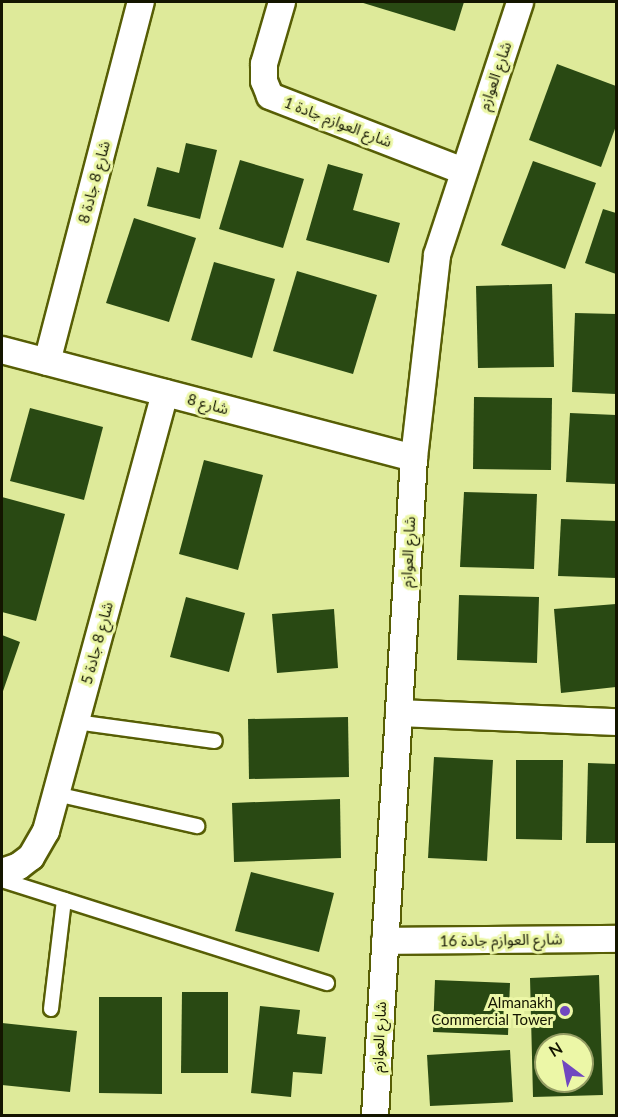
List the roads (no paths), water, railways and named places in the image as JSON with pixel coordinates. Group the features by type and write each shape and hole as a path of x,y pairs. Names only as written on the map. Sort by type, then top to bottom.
{"street":[{"name":"شارع 8 جادة 8","path":"47,362 141,2"},
{"name":"شارع العوازم جادة 1","path":"282,2 264,64 264,81 270,96 463,171"},
{"name":"شارع العوازم","path":"375,1116 414,458 437,255 520,2"},
{"name":"شارع 8","path":"2,350 414,458"},
{"name":"شارع 8 جادة 5","path":"2,872 19,866 40,845 76,722 165,393"},
{"path":"399,713 616,723"},
{"name":"شارع العوازم جادة 16","path":"385,941 616,939"}],"lane":[{"path":"76,722 215,741"},
{"path":"56,794 197,826"},
{"path":"2,880 327,983"},
{"path":"51,1009 64,900"}],"place":[{"name":"Almanakh Commercial Tower","path":"565,1011"}]}
